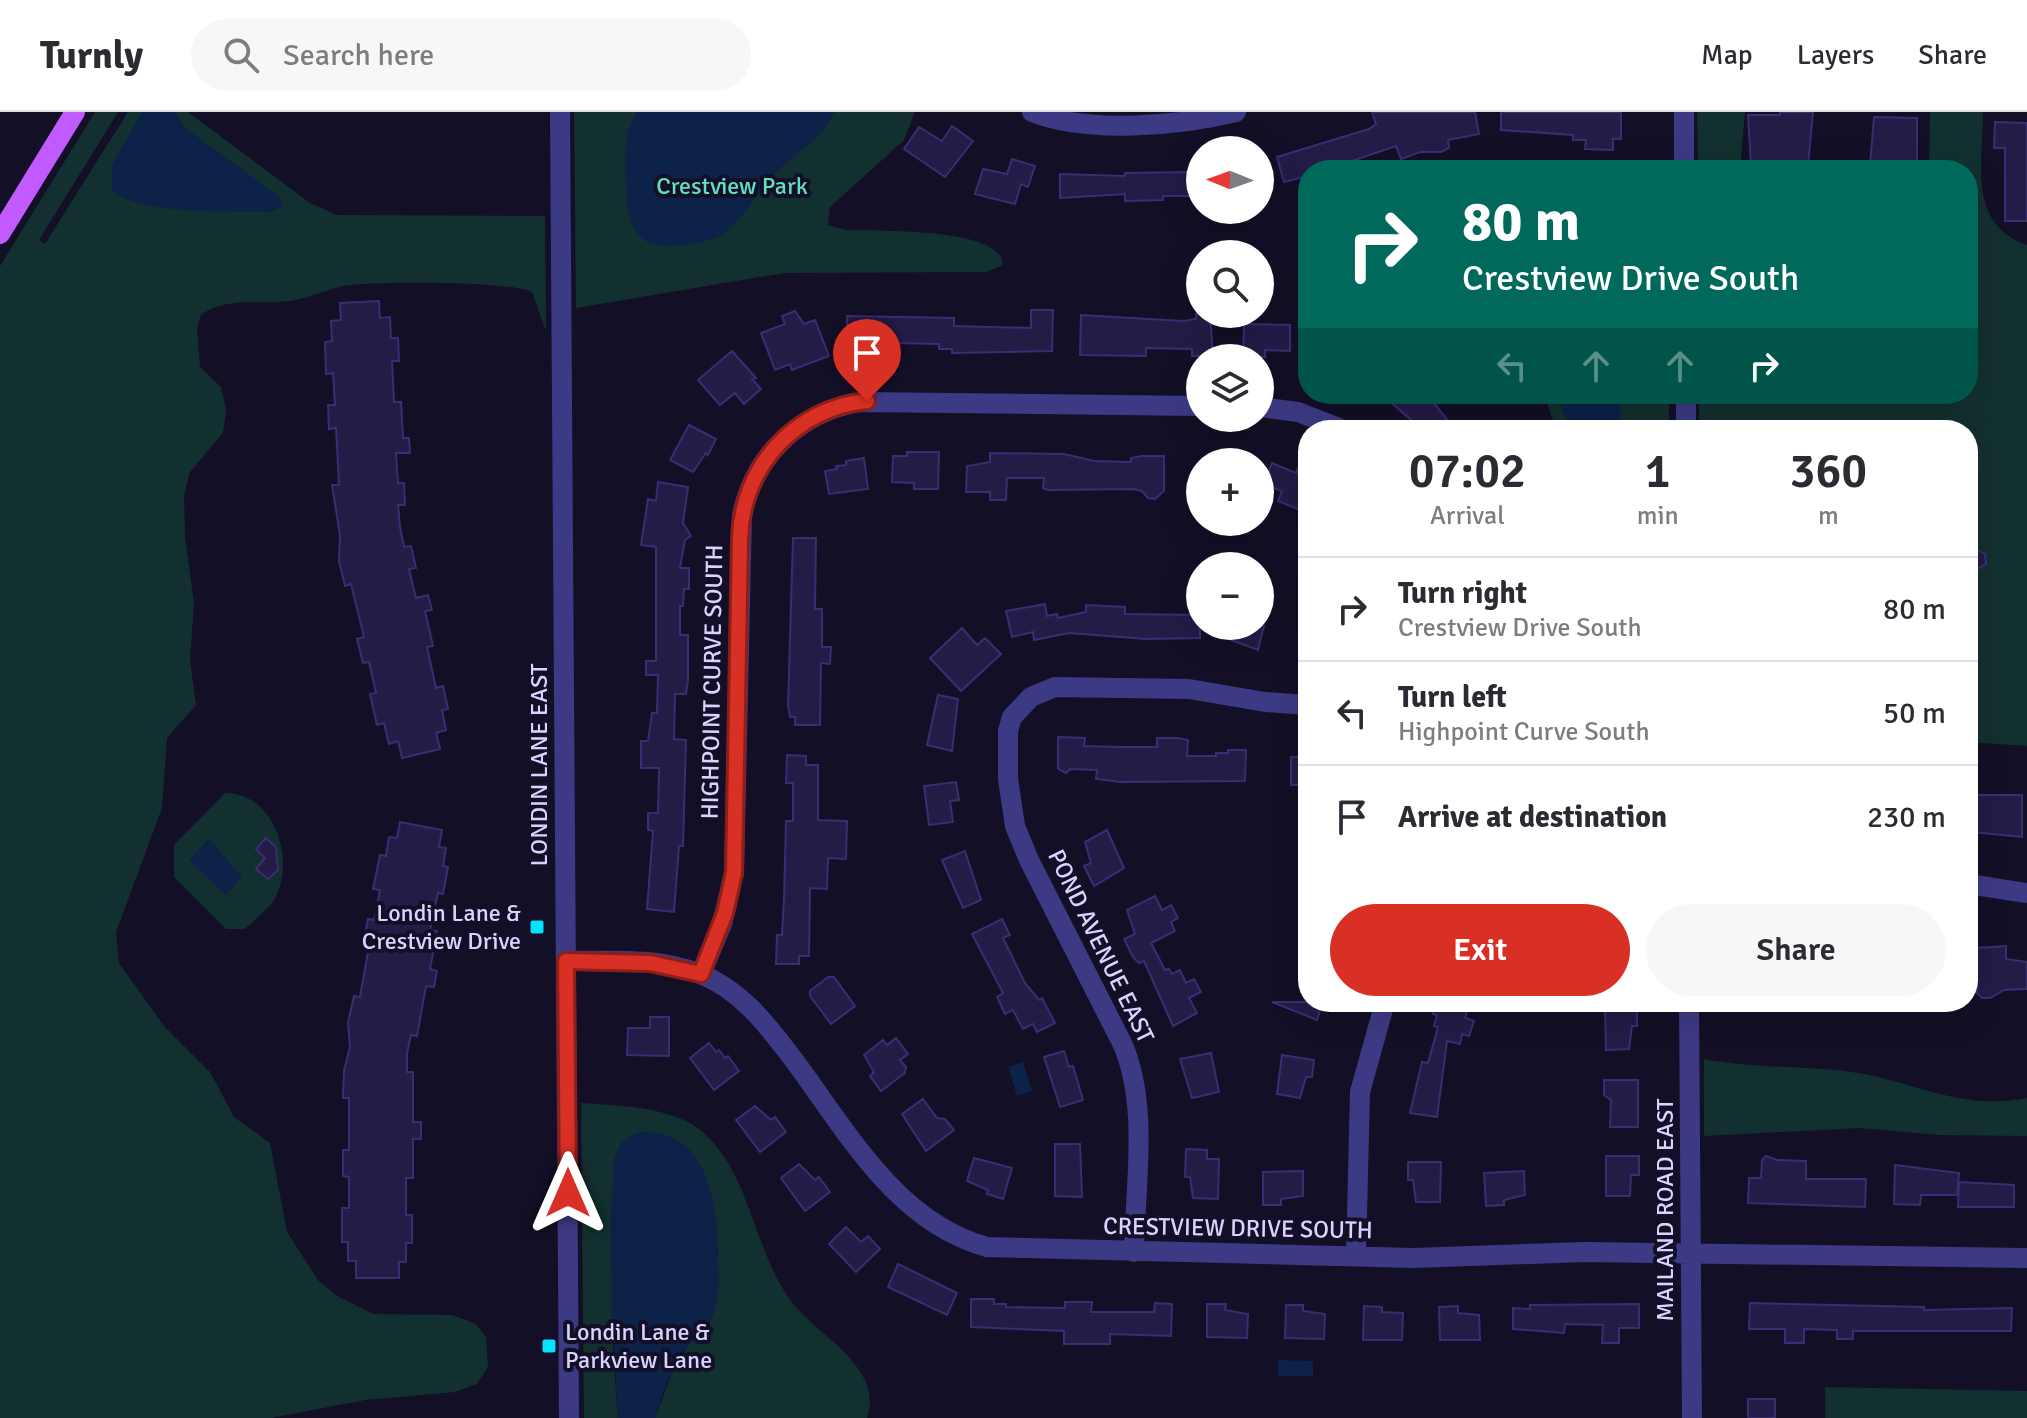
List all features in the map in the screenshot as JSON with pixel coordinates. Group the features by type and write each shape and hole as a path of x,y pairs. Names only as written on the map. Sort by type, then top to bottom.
{"main road":[{"path":"0,234 75,112"}],"street":[{"name":"LONDIN LANE EAST","path":"560,112 569,1418"},
{"path":"1032,112 1066,121 1146,123 1202,119 1236,112"},
{"path":"1684,112 1684,160"},
{"name":"HIGHPOINT CURVE SOUTH","path":"701,974 725,913 734,873 742,515 753,480 774,448 809,419 859,402 1186,406"},
{"path":"1274,409 1298,412 1318,420"},
{"name":"POND AVENUE EAST","path":"1134,1252 1137,1115 1133,1075 1123,1045 1029,860 1015,826 1007,770 1008,731 1014,714 1034,694 1059,687 1189,689 1298,704"},
{"path":"1978,886 2027,893"},
{"name":"CRESTVIEW DRIVE SOUTH","path":"566,961 650,963 701,974 735,995 765,1022 891,1188 930,1223 966,1241 996,1249 1356,1256 1691,1253 2027,1258"},
{"path":"1356,1256 1360,1092 1382,1012"},
{"name":"MAILAND ROAD EAST","path":"1689,1012 1692,1418"}],"green space":[{"path":"95,112 118,112 39,240 45,244 128,112 188,112 310,203 337,215 545,216 546,331 532,292 470,284 358,284 290,301 220,306 201,315 197,329 200,367 221,387 226,410 223,433 190,472 184,495 185,537 194,603 190,660 196,705 167,738 162,808 116,932 119,963 164,1026 210,1072 234,1117 270,1143 287,1232 318,1280 337,1296 373,1314 452,1315 476,1324 486,1337 488,1367 477,1384 455,1392 365,1400 271,1418 0,1418 0,266"},
{"name":"Crestview Park","path":"574,112 915,112 904,140 830,207 828,225 845,230 908,231 961,237 983,244 997,253 1003,265 987,272 784,273 576,308"},
{"path":"1697,112 1745,112 1741,160 1698,160"},
{"path":"1930,112 1983,112 1981,171 1987,207 1995,223 2008,235 2027,245 2027,746 1978,743 1978,420 1699,420 1699,404 1978,404 1978,160 1929,160"},
{"path":"1547,404 1669,404 1669,420 1553,420"},
{"path":"225,793 243,796 258,805 277,833 282,851 280,887 272,903 245,929 226,929 174,877 174,845"},
{"path":"1704,1059 1858,1073 1982,1101 2027,1098 2027,1136 1939,1135 1859,1128 1704,1136"},
{"path":"581,1103 662,1112 692,1124 704,1133 732,1170 768,1260 791,1301 845,1353 866,1383 870,1400 867,1418 655,1418 673,1370 689,1344 708,1324 717,1300 718,1246 662,1135 645,1132 617,1151 614,1162 612,1335 618,1418 584,1418"},
{"path":"1825,1387 2027,1391 2027,1418 1825,1418"}],"water":[{"path":"142,112 175,112 185,128 281,198 282,207 270,212 163,208 124,198 112,190 112,165"},
{"path":"637,112 834,112 823,130 773,176 729,230 710,240 672,246 647,242 633,226 629,214 626,146 629,128"},
{"path":"1560,404 1621,404 1620,420 1567,420"},
{"path":"209,839 242,877 225,895 189,860"},
{"path":"1023,1062 1032,1091 1017,1096 1008,1067"},
{"path":"637,1133 661,1134 680,1142 694,1155 704,1173 715,1215 718,1292 712,1317 677,1363 655,1418 618,1418 612,1320 614,1162 621,1142"},
{"path":"1278,1360 1313,1361 1313,1376 1278,1376"}],"building":[{"path":"1372,112 1475,112 1479,134 1448,140 1449,148 1441,152 1420,152 1401,159 1396,146 1355,160 1298,160 1298,178 1284,182 1277,157 1369,129 1376,124"},
{"path":"1501,112 1621,112 1621,139 1613,139 1613,150 1585,149 1586,140 1573,140 1573,135 1501,130"},
{"path":"1780,112 1813,112 1809,160 1751,160 1748,115 1780,115"},
{"path":"1874,117 1917,118 1917,160 1870,160"},
{"path":"1995,122 2027,123 2027,221 2005,221 2005,148 1994,148"},
{"path":"952,126 973,141 945,177 904,149 919,127 942,141"},
{"path":"1012,159 1035,166 1028,187 1021,184 1015,204 975,194 983,169 1007,174"},
{"path":"1186,172 1186,196 1125,201 1125,194 1060,198 1060,174 1125,176 1125,173"},
{"path":"379,301 380,318 390,317 391,338 398,338 399,361 392,361 394,402 401,402 403,438 409,438 410,453 396,453 398,483 404,483 405,505 398,505 400,527 404,547 411,546 416,568 409,569 416,598 428,595 432,610 425,611 433,646 427,647 436,688 443,686 448,709 442,710 446,730 436,733 440,749 402,758 398,741 389,744 384,723 377,725 370,694 376,693 369,662 363,663 357,639 364,637 351,584 345,586 339,561 340,535 332,485 339,485 336,428 329,429 328,405 335,405 333,373 326,374 325,342 332,341 331,321 341,320 340,303"},
{"path":"1031,310 1053,310 1052,351 952,353 952,349 939,349 939,344 896,343 896,351 876,351 876,348 862,348 862,344 847,344 847,316 954,318 954,326 1031,328"},
{"path":"795,311 804,324 815,320 829,356 792,370 790,364 775,370 761,333 785,324 782,316"},
{"path":"1081,315 1186,321 1186,328 1211,328 1212,344 1186,344 1186,349 1146,348 1146,356 1080,355"},
{"path":"1290,325 1290,351 1274,350 1274,344 1243,344 1244,328"},
{"path":"732,351 756,378 752,379 761,389 744,404 735,393 720,405 698,380"},
{"path":"1393,404 1435,404 1447,420 1411,420"},
{"path":"689,425 716,439 708,455 706,453 693,472 670,460"},
{"path":"907,452 939,452 938,489 914,489 914,483 892,482 893,456 907,456"},
{"path":"990,453 1064,454 1094,461 1131,462 1131,458 1142,456 1164,456 1164,491 1155,499 1133,489 1048,490 1043,488 1044,478 1007,478 1006,500 990,500 990,492 966,492 967,466 990,462"},
{"path":"864,458 868,489 829,494 825,471 846,465 846,461"},
{"path":"1274,464 1296,473 1298,468 1298,509 1278,501 1282,491 1274,488"},
{"path":"658,482 688,487 683,523 691,536 685,540 680,568 689,568 689,589 684,589 683,606 680,606 680,635 688,635 688,680 686,694 675,694 674,739 686,740 683,846 679,846 674,912 647,909 653,831 648,830 648,813 658,813 659,768 641,768 641,741 648,741 652,713 657,713 658,675 646,675 646,661 656,661 656,547 641,545 648,499 656,501"},
{"path":"793,538 816,538 815,609 822,609 822,647 831,647 830,664 821,663 820,725 795,725 795,717 790,717 788,705"},
{"path":"1978,550 1985,554 1986,564 1978,568"},
{"path":"1045,604 1047,616 1057,614 1058,618 1086,612 1086,605 1125,607 1125,614 1186,615 1186,638 1146,639 1069,633 1034,640 1033,632 1012,637 1006,611"},
{"path":"962,628 977,645 985,638 1001,654 961,691 930,658"},
{"path":"1231,640 1260,640 1258,650"},
{"path":"938,695 958,699 952,751 927,745"},
{"path":"1058,737 1085,738 1084,746 1122,747 1157,747 1157,738 1178,738 1188,740 1187,756 1216,756 1216,753 1228,753 1228,750 1246,750 1245,781 1121,782 1096,779 1097,770 1070,769 1066,773 1058,769"},
{"path":"787,755 806,756 806,765 818,765 818,820 847,821 846,859 828,858 827,889 810,888 809,956 799,956 799,964 776,964 777,935 782,935 786,821 793,821 793,783 786,783"},
{"path":"1291,757 1298,757 1298,785 1291,785"},
{"path":"956,782 959,800 950,801 953,822 929,825 924,786"},
{"path":"1978,795 2022,795 2022,837 1978,833"},
{"path":"400,822 442,830 439,847 446,848 443,866 448,867 443,894 438,893 430,930 437,931 430,969 437,971 434,987 426,986 417,1036 411,1035 407,1053 407,1072 413,1072 413,1122 421,1122 421,1139 413,1139 413,1178 406,1178 406,1215 412,1215 412,1243 406,1243 406,1262 399,1262 399,1278 356,1278 356,1261 348,1261 348,1242 342,1242 342,1208 349,1208 349,1177 343,1176 343,1150 349,1150 349,1098 343,1098 344,1071 350,1047 348,1023 354,996 360,997 369,946 363,945 368,919 374,920 380,890 373,889 380,855 386,856 389,837 397,838"},
{"path":"1107,830 1124,868 1094,886 1084,866 1091,863 1085,842"},
{"path":"266,838 276,847 278,870 268,879 256,869 265,858 256,849"},
{"path":"965,851 981,900 963,908 942,860"},
{"path":"1155,896 1162,910 1171,905 1178,918 1171,922 1175,931 1151,943 1165,970 1169,969 1172,974 1180,970 1186,983 1194,979 1201,992 1189,998 1197,1013 1173,1026 1144,961 1139,963 1133,957 1124,939 1135,934 1127,910"},
{"path":"1002,919 1010,935 1003,938 1025,983 1039,1000 1042,998 1055,1023 1037,1032 1033,1024 1023,1029 1013,1010 1005,1014 997,997 1003,993 972,934"},
{"path":"2006,946 2006,959 2027,962 2027,989 2004,990 1990,998 1982,998 1978,994 1978,948"},
{"path":"828,977 834,977 855,1006 831,1024 810,996 810,991"},
{"path":"1272,1002 1298,1002 1298,1012 1320,1012 1317,1020"},
{"path":"1467,1012 1465,1018 1474,1021 1469,1036 1462,1034 1460,1044 1447,1041 1437,1117 1410,1113 1422,1062 1428,1063 1438,1027 1434,1026 1437,1015 1433,1014"},
{"path":"1605,1012 1637,1012 1637,1026 1632,1026 1629,1049 1606,1050"},
{"path":"650,1017 669,1017 669,1056 627,1055 628,1028 650,1028"},
{"path":"896,1038 908,1054 900,1060 906,1067 905,1073 881,1091 870,1076 874,1072 864,1055 883,1040 887,1045"},
{"path":"709,1043 716,1052 719,1050 725,1058 728,1056 739,1071 714,1090 690,1058"},
{"path":"1064,1051 1069,1067 1073,1066 1083,1100 1060,1107 1044,1057"},
{"path":"1211,1053 1219,1092 1192,1098 1180,1059"},
{"path":"1282,1055 1314,1060 1312,1077 1306,1077 1300,1098 1277,1094"},
{"path":"1604,1080 1638,1080 1638,1127 1610,1127 1611,1100 1604,1095"},
{"path":"923,1099 937,1118 945,1119 954,1130 926,1151 902,1114"},
{"path":"755,1106 771,1120 775,1117 786,1132 760,1152 736,1120"},
{"path":"1055,1144 1080,1144 1082,1197 1055,1196"},
{"path":"1186,1149 1207,1150 1207,1159 1219,1159 1218,1199 1193,1198 1190,1177 1185,1177"},
{"path":"1606,1156 1639,1156 1639,1175 1631,1175 1630,1196 1606,1196"},
{"path":"1766,1156 1777,1160 1806,1161 1806,1179 1866,1179 1865,1207 1748,1203 1749,1178 1761,1178 1762,1160"},
{"path":"974,1158 1012,1168 1003,1199 987,1194 988,1190 967,1181"},
{"path":"1408,1162 1441,1162 1440,1202 1416,1202 1413,1180 1408,1180"},
{"path":"799,1164 815,1180 819,1177 830,1192 805,1211 781,1178"},
{"path":"1895,1165 1959,1173 1957,1195 1921,1195 1920,1205 1894,1204"},
{"path":"1303,1171 1303,1196 1281,1199 1281,1205 1263,1205 1263,1172"},
{"path":"1524,1171 1525,1195 1504,1200 1504,1205 1486,1206 1484,1173"},
{"path":"1959,1182 2014,1185 2014,1207 1958,1207"},
{"path":"846,1227 861,1242 868,1236 880,1249 856,1272 829,1244"},
{"path":"898,1264 957,1293 947,1315 888,1287"},
{"path":"971,1299 994,1299 994,1304 1006,1304 1006,1307 1065,1308 1065,1302 1092,1302 1091,1312 1154,1312 1155,1303 1172,1304 1171,1336 1110,1334 1110,1344 1064,1344 1064,1331 971,1327"},
{"path":"1750,1303 1924,1307 1924,1310 2012,1308 2011,1331 1853,1331 1853,1339 1837,1339 1837,1330 1804,1329 1804,1343 1785,1343 1785,1329 1749,1329"},
{"path":"1207,1304 1226,1304 1225,1310 1248,1314 1247,1338 1207,1337"},
{"path":"1639,1304 1639,1328 1619,1328 1619,1343 1602,1343 1603,1325 1565,1324 1564,1333 1513,1329 1513,1308 1530,1309 1530,1305"},
{"path":"1286,1305 1303,1305 1303,1311 1325,1314 1324,1339 1285,1338"},
{"path":"1364,1306 1382,1307 1382,1312 1403,1313 1402,1340 1363,1340"},
{"path":"1458,1306 1458,1313 1479,1315 1480,1340 1440,1340 1439,1307"},
{"path":"1748,1399 1775,1399 1775,1418 1748,1418"}],"place":[{"name":"Londin Lane & Crestview Drive","path":"537,927"},
{"name":"Londin Lane & Parkview Lane","path":"549,1346"}],"route":[{"path":"568,1193 566,961 650,963 701,974 725,913 734,873 740,527 744,503 767,457 795,429 832,409 867,401"}]}
